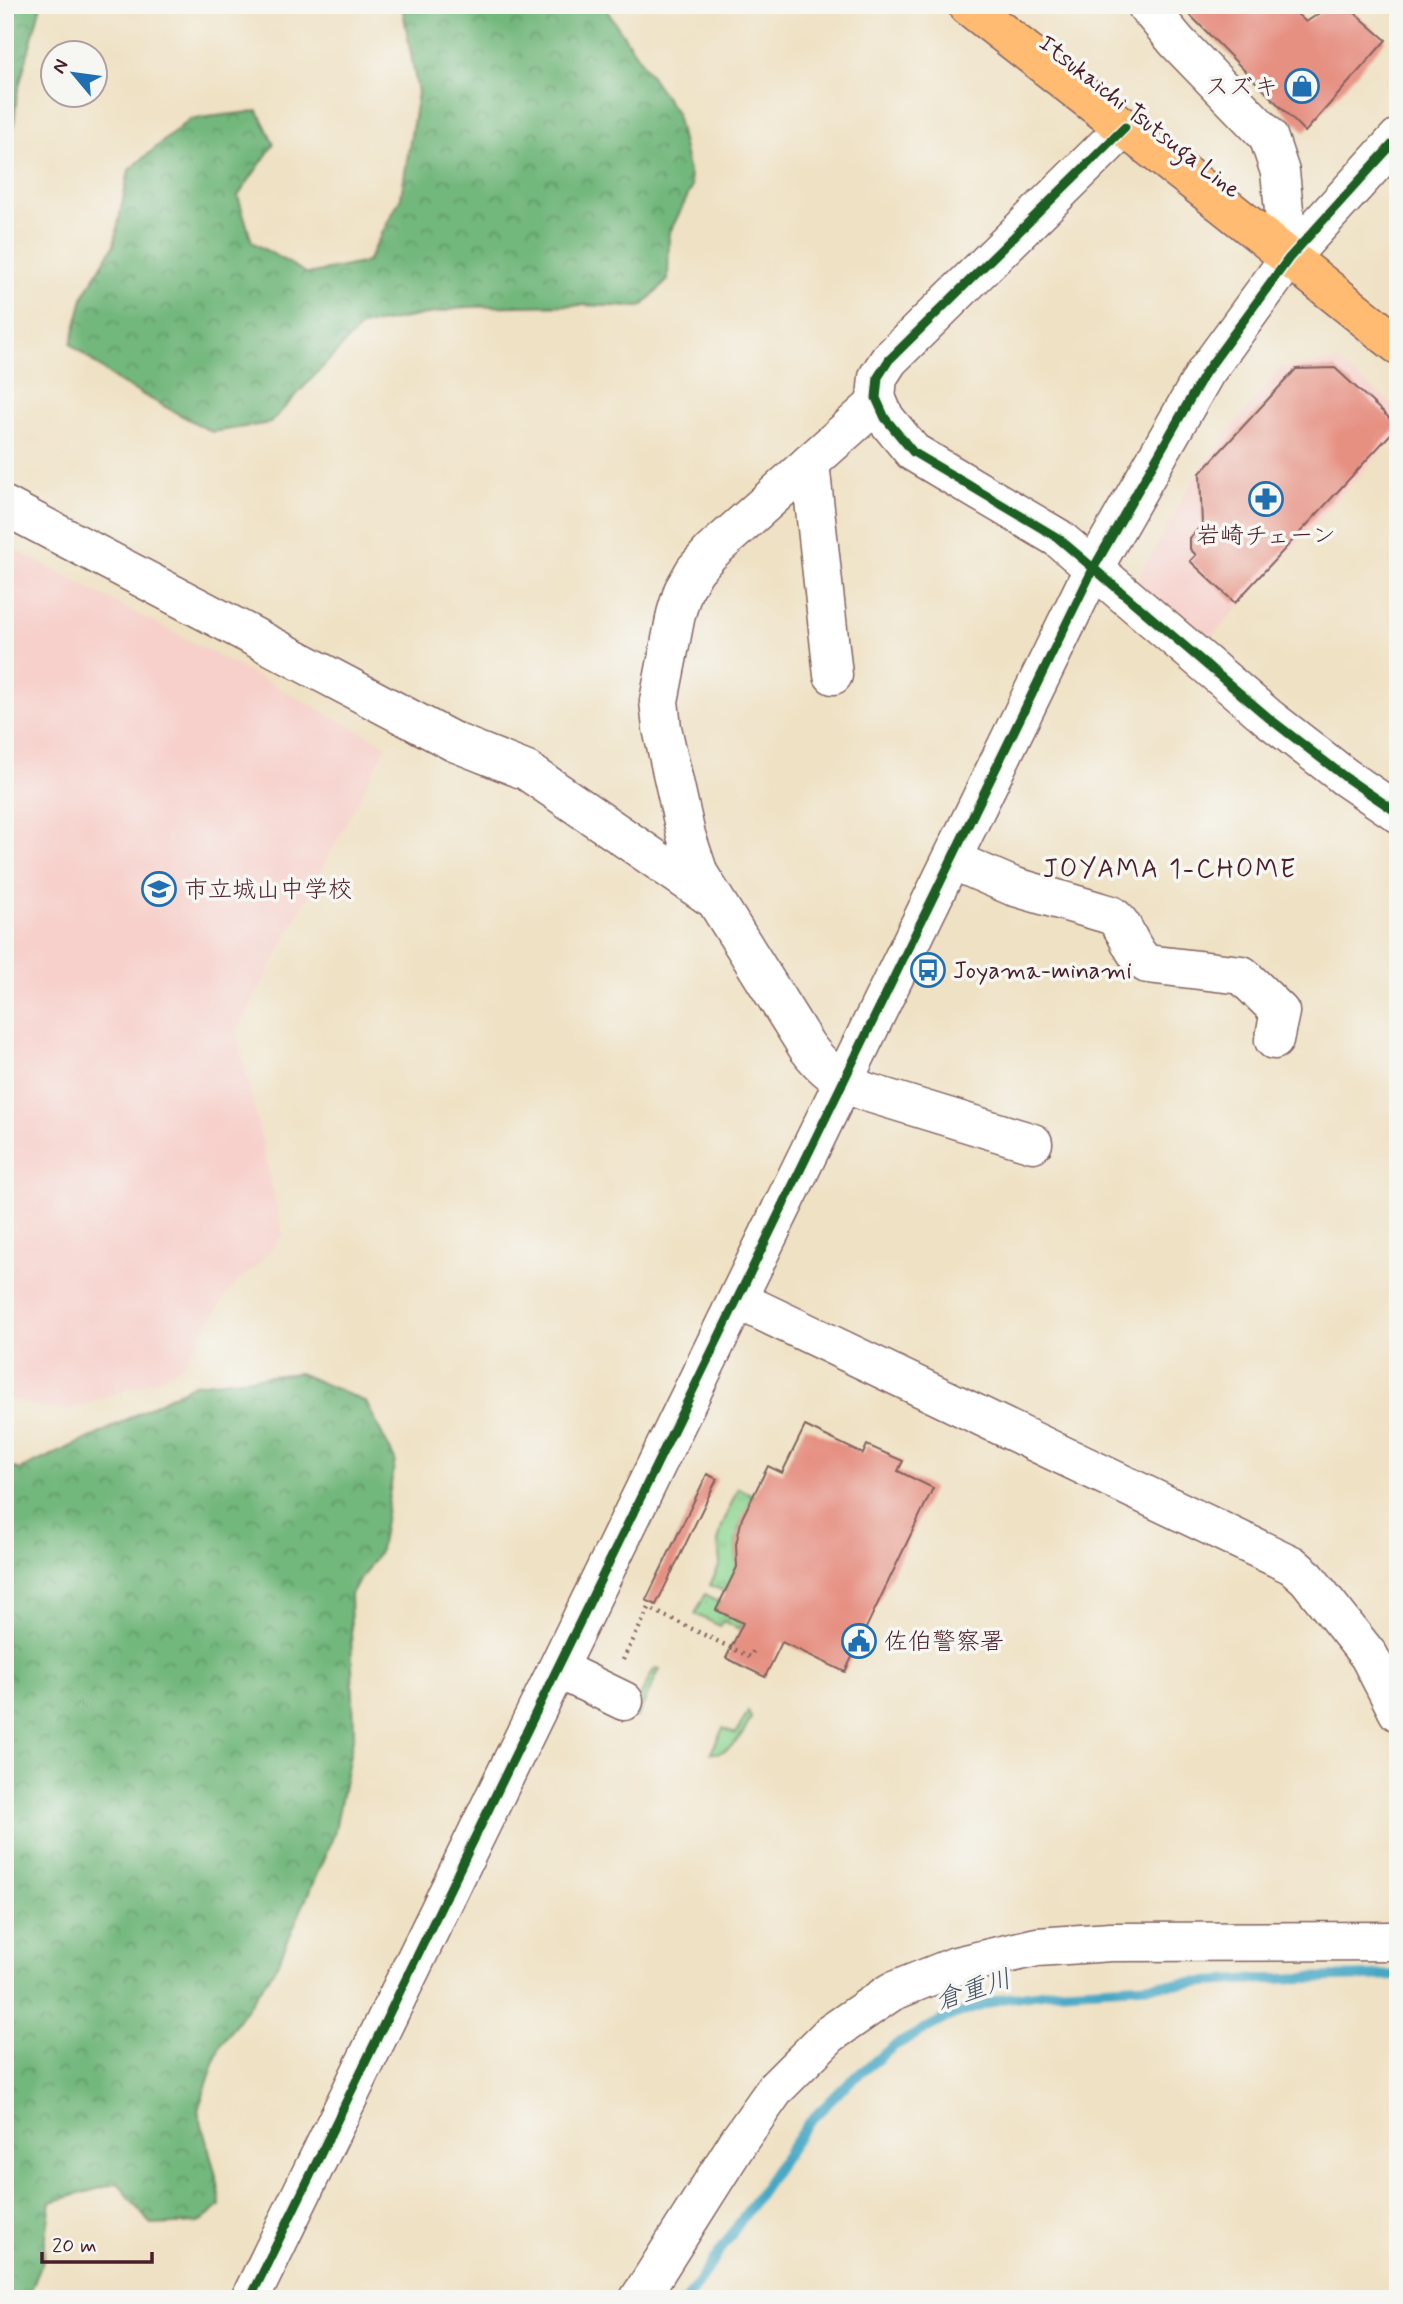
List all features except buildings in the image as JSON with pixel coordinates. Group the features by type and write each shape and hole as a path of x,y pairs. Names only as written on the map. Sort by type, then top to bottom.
{"main road":[{"name":"Itsukaichi Tsutsuga Line","path":"967,5 1398,345"}],"street":[{"path":"1146,5 1177,42 1268,136 1280,172 1289,258"},
{"path":"1125,127 889,360 878,377 878,401 885,418 913,452 1052,534 1270,719 1345,777 1398,813"},
{"path":"250,2299 1093,569 1205,373 1289,258 1398,138"},
{"path":"878,401 711,552 695,570 683,591 676,614 661,688 659,714 689,845 699,874 807,1047 825,1068 844,1082 866,1092 1033,1143"},
{"path":"810,463 832,675"},
{"path":"5,506 454,742 527,771 713,899"},
{"path":"951,860 1012,886 1111,915 1121,924 1138,957 1147,964 1242,975 1280,1012 1275,1040"},
{"path":"738,1300 1292,1565 1307,1578 1369,1656 1398,1712"},
{"path":"558,1670 621,1687"},
{"path":"639,2299 740,2139 776,2088 830,2034 891,1992 956,1966 1037,1947 1111,1942 1398,1941"}],"path":[{"path":"621,1687 649,1608 750,1657 754,1650"}],"shaded area":[{"name":"岩崎チェーン","path":"1338,361 1398,409 1398,433 1202,647 1131,590 1200,469 1280,368"},
{"name":"市立城山中学校","path":"5,544 387,745 237,1032 283,1234 257,1266 228,1293 183,1364 158,1379 66,1411 5,1400"}],"green space":[{"path":"5,5 41,5 17,94 8,178 5,178"},
{"path":"402,5 603,5 676,113 692,187 669,234 668,280 641,307 467,307 361,326 270,423 212,432 117,381 71,344 84,295 114,245 129,170 190,119 258,111 274,144 238,196 252,242 308,274 367,262 401,197 418,93"},
{"path":"299,1373 366,1402 395,1460 380,1550 350,1595 354,1734 334,1835 277,1965 220,2046 198,2110 218,2183 220,2206 199,2223 151,2225 118,2183 51,2202 42,2264 27,2299 5,2299 5,1463 19,1470 101,1433 194,1384"},
{"path":"738,1488 753,1495 738,1531 737,1567 725,1592 710,1585 720,1564 718,1542 722,1526"},
{"path":"705,1594 720,1602 716,1610 743,1623 739,1629 723,1621 720,1626 695,1614"},
{"path":"657,1668 660,1669 637,1717 634,1709"},
{"path":"748,1711 751,1718 736,1742 725,1751 711,1753 723,1728 736,1734"}],"waterway":[{"name":"倉重川","path":"687,2299 808,2123 848,2083 894,2046 946,2018 1001,1999 1056,1991 1240,1980 1398,1975"}],"cycle path":[{"path":"1125,127 889,360 878,377 876,398 885,418 913,452 1058,538 1270,719 1345,777 1398,813"},
{"path":"250,2299 1093,569 1205,373 1289,258 1398,138"}],"place":[{"name":"スズキ","path":"1302,86"},
{"name":"岩崎チェーン","path":"1266,499"},
{"name":"市立城山中学校","path":"159,889"},
{"name":"Joyama-minami","path":"928,970"},
{"name":"佐伯警察署","path":"859,1641"}],"district":[{"name":"JOYAMA 1-CHOME","path":"1170,868"}]}
